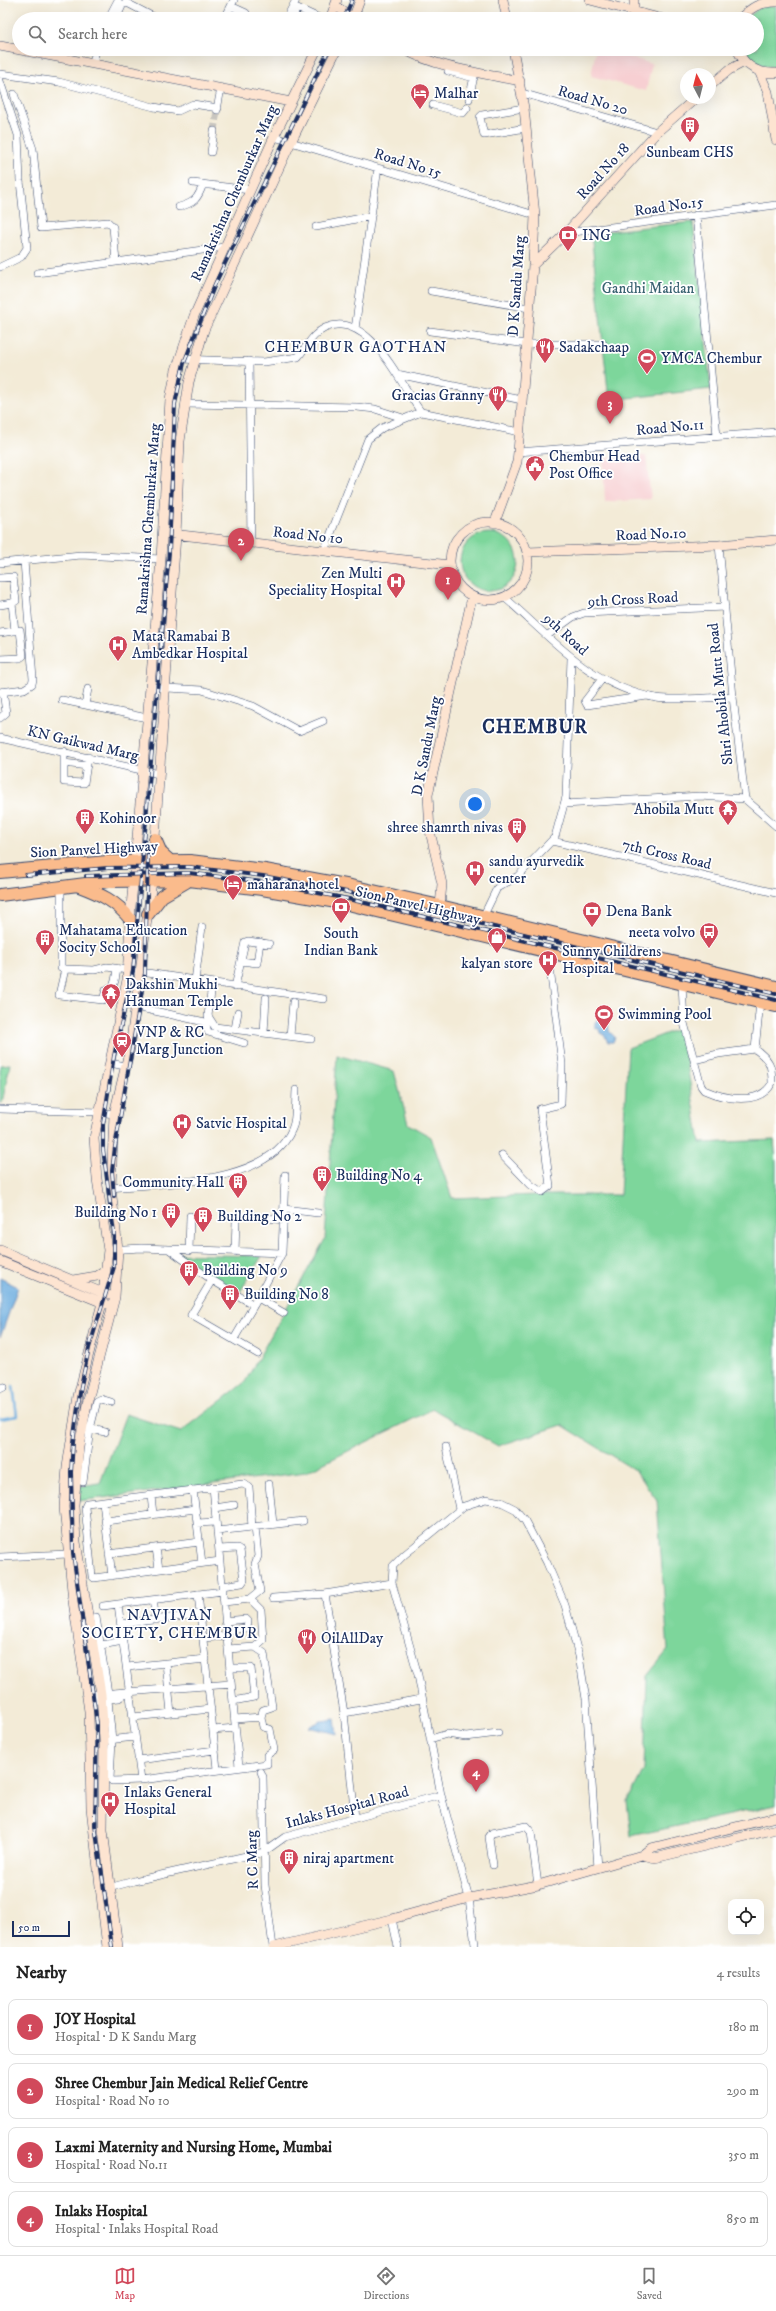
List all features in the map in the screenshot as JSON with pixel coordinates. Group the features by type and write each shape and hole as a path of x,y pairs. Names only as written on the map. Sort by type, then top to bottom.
{"highway":[{"path":"155,839 161,854 170,861"},
{"name":"Sion Panvel Highway","path":"0,872 135,862 170,861 190,861 265,870 351,886 440,906 774,985"},
{"name":"Sion Panvel Highway","path":"0,895 109,881 189,880 262,889 348,904 776,1006"},
{"path":"148,914 162,896 189,880"},
{"path":"78,885 104,896 120,907 130,919"}],"main road":[{"path":"356,12 360,0"},
{"path":"503,0 506,12"},
{"path":"590,0 624,4 638,12"},
{"path":"634,0 634,11"},
{"path":"746,12 752,4 776,2"},
{"path":"336,3 347,12"},
{"path":"0,46 12,48"},
{"path":"52,56 291,102"},
{"name":"Ramakrishna Chemburkar Marg","path":"76,1470 73,1426 78,1396 102,1298 108,1250 103,1225 94,1138 128,971 133,881 163,533 170,399 180,359 194,316 274,137 314,56"},
{"name":"Ramakrishna Chemburkar Marg","path":"76,1470 86,1428 89,1398 114,1302 118,1249 111,1188 114,1114 125,1066 141,973 152,881 176,535 180,441 185,404 204,330 291,142 334,56"},
{"path":"417,56 460,72 520,81"},
{"name":"D K Sandu Marg","path":"495,522 517,462 533,265 535,215 524,108 515,56"},
{"path":"741,56 744,62 759,72 776,73"},
{"path":"716,81 729,70 744,62"},
{"path":"759,72 768,92 776,140"},
{"name":"Road No 18","path":"533,265 566,232 657,132 689,104"},
{"path":"483,522 495,522 516,532 523,541 527,552 528,566 524,579 516,590 504,597 494,600 472,597 456,583 450,565 452,548 462,533 472,526 483,522"},
{"name":"Road No 10","path":"163,533 450,565"},
{"name":"Road No.10","path":"527,552 719,545 776,540"},
{"name":"D K Sandu Marg","path":"434,924 440,906 442,884 430,831 428,795 472,597"},
{"path":"156,616 170,617"},
{"path":"97,1171 111,1169"},
{"path":"0,1250 70,1280 102,1298"},
{"path":"0,1261 114,1302"},
{"path":"70,1280 86,1279 97,1276 105,1271"},
{"path":"93,1334 104,1336"},
{"path":"78,1396 89,1398"},
{"path":"76,1470 70,1494 68,1554 71,1587 88,1698 91,1742 91,1811 108,1947"},
{"path":"70,1494 83,1586 92,1615 105,1697 108,1740 102,1810 118,1947"},
{"path":"71,1587 83,1586"},
{"path":"75,1614 92,1615"},
{"path":"91,1811 102,1810"},
{"path":"277,1947 392,1919 468,1898 538,1885 642,1855 652,1848 776,1817"},
{"path":"642,1855 654,1858 776,1830"}],"street":[{"path":"112,12 118,0"},
{"path":"228,12 234,0"},
{"path":"119,12 123,4 127,3 142,12"},
{"path":"290,12 294,3 309,12"},
{"path":"235,8 244,12"},
{"path":"93,64 95,56"},
{"path":"448,71 460,72"},
{"path":"0,74 59,82 154,107 178,111 193,104 217,109 221,88"},
{"path":"469,99 474,75"},
{"path":"0,81 18,135 20,181 27,248 21,257 0,267"},
{"name":"Road No 20","path":"522,93 657,132"},
{"path":"14,94 33,149 41,228"},
{"path":"433,105 463,113 468,108"},
{"path":"524,108 482,115 480,117 483,134 526,128"},
{"path":"211,152 214,131"},
{"name":"Road No 15","path":"274,137 535,215"},
{"path":"355,329 378,168"},
{"path":"193,183 250,190"},
{"path":"179,207 191,204 198,199 203,184"},
{"name":"Road No.15","path":"566,232 776,205"},
{"path":"696,215 717,436"},
{"path":"316,227 371,216"},
{"path":"26,229 108,222 113,227 116,262"},
{"path":"37,273 224,247"},
{"path":"431,291 529,308"},
{"path":"180,359 195,361 264,362 298,357 311,338 325,328 340,324 362,333 377,347 397,374 408,395 421,412"},
{"path":"430,331 527,344 603,344"},
{"path":"249,361 251,543"},
{"path":"397,374 522,400"},
{"path":"185,404 357,407 375,409 403,418"},
{"path":"324,551 368,439 382,428 403,418 421,412 520,432"},
{"name":"Road No.11","path":"518,452 776,432"},
{"name":"Shri Ahobila Mutt Road","path":"719,545 733,697 745,799"},
{"path":"0,605 16,601 13,577 1,578 0,565 81,555 161,559"},
{"path":"0,718 6,713 1,692 24,689 32,684 24,561"},
{"path":"14,586 26,585"},
{"name":"9th Road","path":"504,597 548,636 571,659 611,685 657,698 733,697"},
{"path":"0,659 22,657 22,644 12,603"},
{"name":"9th Cross Road","path":"548,636 573,617 584,613 725,608"},
{"path":"0,633 29,629"},
{"path":"22,644 30,643"},
{"path":"482,917 497,888 518,876 555,837 564,804 571,659"},
{"path":"602,679 585,701 587,705 650,696"},
{"path":"150,687 202,690 253,706 299,731 323,721"},
{"path":"85,705 88,689"},
{"path":"62,700 147,718"},
{"name":"KN Gaikwad Marg","path":"0,738 64,751 159,774"},
{"path":"64,751 64,782 84,783 88,757"},
{"path":"64,763 87,766"},
{"path":"564,804 700,796 745,799 776,826"},
{"name":"7th Cross Road","path":"552,841 776,893"},
{"path":"61,887 61,968"},
{"path":"195,981 202,927"},
{"path":"235,987 245,942 260,942 269,944"},
{"path":"241,961 257,963 260,942"},
{"path":"502,1155 531,1185 542,1192 550,1186 540,1109 561,1104 562,1064 548,952"},
{"path":"118,969 115,981 111,988 106,990 102,1000 59,995 65,969 118,969 212,984 324,999"},
{"path":"212,984 208,1016 210,1021 215,1026 311,1039"},
{"path":"682,984 684,1023 694,1060 704,1090 736,1098 749,1098 763,1094 772,1083 772,1068 767,1058 755,1049 718,1054 694,1060"},
{"path":"264,1033 266,998"},
{"path":"290,1036 293,1002"},
{"path":"755,1049 760,1003"},
{"path":"122,1004 205,1022 208,1032 244,1043"},
{"path":"236,1029 238,1012"},
{"path":"110,1063 125,1066"},
{"path":"111,1188 229,1174 264,1162 278,1150 292,1129 296,1090"},
{"path":"0,1109 99,1112 114,1114"},
{"path":"234,1339 282,1253 285,1175"},
{"path":"284,1209 318,1213"},
{"path":"189,1251 190,1216"},
{"path":"250,1216 284,1220"},
{"path":"235,1252 236,1221"},
{"path":"103,1225 115,1224"},
{"path":"108,1250 141,1248 189,1251 282,1253"},
{"path":"170,1250 212,1280 254,1304"},
{"path":"212,1280 191,1315 258,1354"},
{"path":"258,1298 284,1313"},
{"path":"86,1428 97,1401 101,1399 111,1402"},
{"path":"73,1426 105,1432"},
{"path":"446,1447 459,1509"},
{"path":"76,1470 92,1475"},
{"path":"76,1470 83,1482"},
{"path":"269,1484 273,1524"},
{"path":"220,1561 97,1578 92,1576 85,1507 88,1503 247,1485 258,1556 255,1564 260,1591 250,1599 224,1602"},
{"path":"213,1488 239,1767"},
{"path":"193,1490 202,1563"},
{"path":"151,1496 153,1514"},
{"path":"475,1945 468,1898 441,1795 416,1668 392,1583 394,1566 404,1555 459,1509 475,1501 486,1499 501,1502 514,1509 525,1520 547,1563 565,1605 580,1656 586,1699 598,1868"},
{"path":"103,1502 112,1576"},
{"path":"215,1508 234,1505"},
{"path":"106,1520 195,1509"},
{"path":"217,1531 304,1521"},
{"path":"197,1523 216,1522"},
{"path":"76,1542 88,1541"},
{"path":"110,1554 199,1542"},
{"path":"156,1548 159,1569"},
{"path":"104,1606 198,1594 244,1582 239,1549 219,1550"},
{"path":"0,1557 68,1554"},
{"path":"242,1566 255,1564"},
{"path":"273,1598 325,1594 392,1583"},
{"path":"198,1594 217,1769"},
{"path":"325,1594 344,1713 356,1818"},
{"path":"228,1650 255,1646 264,1637 260,1606 250,1599"},
{"path":"153,1600 156,1620"},
{"path":"118,1604 127,1668 128,1693 136,1737 141,1780"},
{"path":"121,1624 200,1614"},
{"path":"203,1638 247,1628 248,1621 246,1619 225,1621"},
{"path":"97,1646 123,1641"},
{"path":"136,1737 108,1740 110,1779 117,1782 141,1780 217,1769 267,1764 267,1755 273,1752 271,1730 263,1727 261,1717 263,1710 272,1707 264,1653 255,1646"},
{"path":"127,1668 206,1659"},
{"path":"166,1663 171,1713"},
{"path":"230,1668 251,1668 254,1697 233,1701"},
{"path":"88,1698 119,1698 128,1693 231,1684"},
{"path":"344,1713 421,1699"},
{"path":"133,1717 211,1709"},
{"path":"235,1719 261,1717"},
{"path":"213,1730 235,1728"},
{"path":"430,1739 448,1734 466,1738 498,1733"},
{"path":"138,1760 215,1750"},
{"name":"R C Marg","path":"261,1772 263,1777 265,1885 277,1947"},
{"name":"Inlaks Hospital Road","path":"101,1890 111,1889 134,1881 264,1852 285,1837 441,1795"},
{"path":"493,1865 489,1837 492,1833 526,1826 531,1832 538,1885"},
{"path":"392,1919 398,1947"}],"shaded area":[{"path":"595,56 627,56 652,64 646,91 591,76"},
{"path":"646,456 651,499 605,502 603,458"}],"green space":[{"path":"776,6 776,67 761,65 752,61 748,56 764,56 764,12 754,12 759,8"},
{"name":"Gandhi Maidan","path":"693,222 711,389 609,400 591,233"},
{"path":"483,533 495,533 510,541 518,556 518,568 510,583 495,591 483,591 468,583 460,568 460,556 468,541"},
{"path":"681,1028 700,1143 774,1140 776,1163 776,1805 631,1836 627,1802 644,1769 647,1676 668,1650 657,1500 636,1471 562,1425 498,1446 433,1409 306,1472 78,1501 80,1486 100,1483 126,1414 181,1432 245,1382 325,1239 337,1055 394,1071 408,1124 431,1137 452,1198 538,1195 620,1195 628,1048"},
{"path":"10,1064 2,1103 0,1103 0,1065"},
{"path":"169,1254 262,1256 238,1295"}],"water":[{"name":"Swimming Pool","path":"598,1019 608,1022 609,1031 615,1037 613,1042 608,1042 604,1035 600,1033 599,1029 595,1028 595,1022"},
{"path":"0,1278 18,1287 0,1338"},
{"path":"335,1719 337,1734 308,1727 321,1721"}],"waterway":[{"path":"0,1419 17,1416 13,1386"}],"tunnel":[{"path":"214,131 217,110"}],"railway":[{"path":"347,12 352,0"},
{"path":"112,1947 95,1825 97,1724 73,1553 71,1472 73,1442 81,1386 89,1348 114,1267 114,1233 103,1149 103,1125 114,1056 133,971 169,552 175,404 184,363 215,284 326,56"},
{"path":"114,1196 112,1171 115,1147 145,973 148,854"},
{"path":"26,875 108,868 189,867 263,876 347,892 776,994"},
{"path":"86,876 189,873 263,882 348,899 776,1000"}],"place":[{"name":"Malhar","path":"420,110"},
{"name":"Sunbeam CHS","path":"690,143"},
{"name":"ING","path":"568,252"},
{"name":"Sadakchaap","path":"545,364"},
{"name":"YMCA Chembur","path":"647,375"},
{"name":"Gracias Granny","path":"498,412"},
{"name":"Laxmi Maternity and Nursing Home, Mumbai","path":"610,424"},
{"name":"Chembur Head Post Office","path":"535,482"},
{"name":"Shree Chembur Jain Medical Relief Centre","path":"241,561"},
{"name":"Zen Multi Speciality Hospital","path":"396,599"},
{"name":"JOY Hospital","path":"448,600"},
{"name":"Mata Ramabai B Ambedkar Hospital","path":"118,662"},
{"name":"Ahobila Mutt","path":"728,826"},
{"name":"Kohinoor","path":"85,835"},
{"name":"shree shamrth nivas","path":"517,844"},
{"name":"sandu ayurvedik center","path":"475,887"},
{"name":"maharana hotel","path":"233,901"},
{"name":"South Indian Bank","path":"341,924"},
{"name":"Dena Bank","path":"592,928"},
{"name":"neeta volvo","path":"709,949"},
{"name":"kalyan store","path":"497,954"},
{"name":"Mahatama Education Socity School","path":"45,956"},
{"name":"Sunny Childrens Hospital","path":"548,977"},
{"name":"Dakshin Mukhi Hanuman Temple","path":"111,1010"},
{"name":"Swimming Pool","path":"604,1031"},
{"name":"VNP & RC Marg Junction","path":"122,1058"},
{"name":"Satvic Hospital","path":"182,1140"},
{"name":"Building No 4","path":"322,1192"},
{"name":"Community Hall","path":"238,1199"},
{"name":"Building No 1","path":"171,1229"},
{"name":"Building No 2","path":"203,1233"},
{"name":"Building No 9","path":"189,1287"},
{"name":"Building No 8","path":"230,1311"},
{"name":"OilAllDay","path":"307,1655"},
{"name":"Inlaks Hospital","path":"476,1792"},
{"name":"Inlaks General Hospital","path":"110,1818"},
{"name":"niraj apartment","path":"289,1875"}],"district":[{"name":"CHEMBUR GAOTHAN","path":"356,346"},
{"name":"CHEMBUR","path":"535,726"},
{"name":"NAVJIVAN SOCIETY, CHEMBUR","path":"170,1623"}]}
